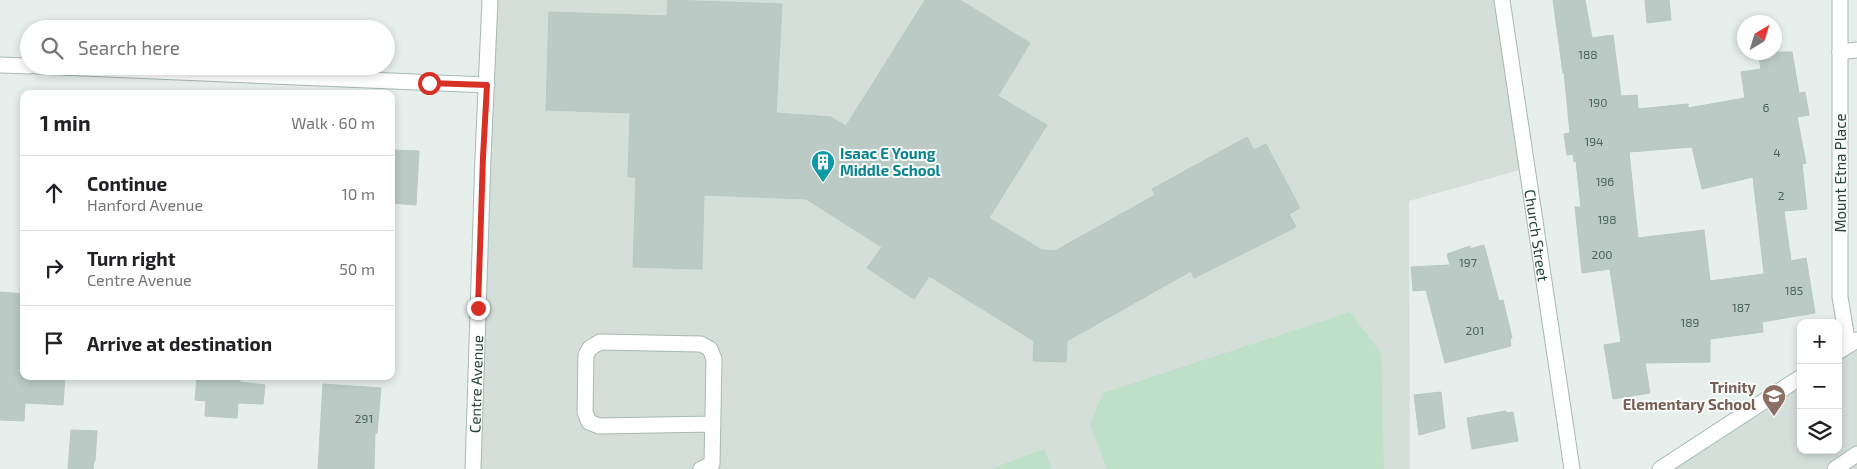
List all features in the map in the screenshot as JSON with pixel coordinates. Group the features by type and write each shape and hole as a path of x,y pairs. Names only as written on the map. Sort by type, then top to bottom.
{"street":[{"name":"Centre Avenue","path":"473,469 490,0"},
{"name":"Church Street","path":"1502,0 1572,469"},
{"name":"Mount Etna Place","path":"1840,0 1840,297 1848,346"},
{"path":"1840,52 1857,50"},
{"path":"0,65 20,66"},
{"path":"250,75 487,85"},
{"path":"701,469 712,464 713,424 714,359 710,349 701,344 600,342 590,348 586,355 585,412 589,422 600,426 713,424"},
{"path":"1660,469 1797,380"},
{"path":"1834,469 1857,454"}],"shaded area":[{"path":"489,0 1504,0 1527,168 1409,201 1410,469 478,469"},
{"name":"Trinity Elementary School","path":"1857,348 1857,469 1664,469 1797,386 1797,454 1842,454 1842,357"}],"green space":[{"path":"1350,312 1381,353 1384,469 1107,469 1090,424 1103,393"},
{"path":"1044,449 1052,469 990,469"}],"building":[{"name":"Isaac E Young Middle School","path":"668,0 782,4 776,113 831,117 846,126 925,0 960,0 1030,43 998,96 1047,125 989,218 1042,250 1055,251 1155,195 1152,189 1247,137 1254,150 1266,144 1300,208 1289,214 1296,227 1194,278 1191,271 1067,341 1066,362 1033,361 1034,341 929,276 914,299 867,268 882,247 806,199 704,195 702,269 633,267 636,177 628,177 630,113 546,110 549,12 667,16"},
{"path":"1553,0 1585,0 1592,38 1613,35 1621,96 1637,95 1638,109 1688,104 1688,108 1745,98 1741,72 1761,69 1759,60 1782,60 1782,52 1792,52 1799,93 1805,92 1809,115 1797,117 1806,163 1802,164 1807,209 1784,211 1791,261 1806,258 1815,313 1762,322 1763,332 1710,339 1710,362 1645,363 1650,393 1613,399 1604,345 1621,342 1610,269 1582,273 1575,207 1581,207 1576,161 1574,162 1573,154 1567,155 1564,134 1570,133 1564,72","holes":["1692,147 1702,189 1753,177 1764,274 1710,281 1704,230 1638,238 1629,152"]},
{"path":"1645,0 1669,0 1671,20 1647,23"},
{"path":"395,150 419,151 416,205 395,203"},
{"path":"1484,245 1499,301 1503,300 1512,338 1510,339 1511,346 1445,363 1426,290 1413,291 1411,267 1450,265 1447,254 1470,246 1470,249"},
{"path":"0,292 20,294 20,380 65,380 63,405 25,403 24,421 0,420"},
{"path":"197,380 240,380 240,382 265,385 263,404 238,403 237,418 205,416 206,401 195,400"},
{"path":"323,384 381,388 377,433 375,433 374,469 318,469"},
{"path":"1441,392 1445,428 1419,435 1414,395"},
{"path":"1506,411 1506,413 1513,412 1518,441 1472,449 1467,418"},
{"path":"71,430 97,431 93,469 68,469"}],"place":[{"name":"Isaac E Young Middle School","path":"823,183"},
{"name":"Trinity Elementary School","path":"1774,417"}],"route":[{"path":"429,83 487,85 478,308"}]}
